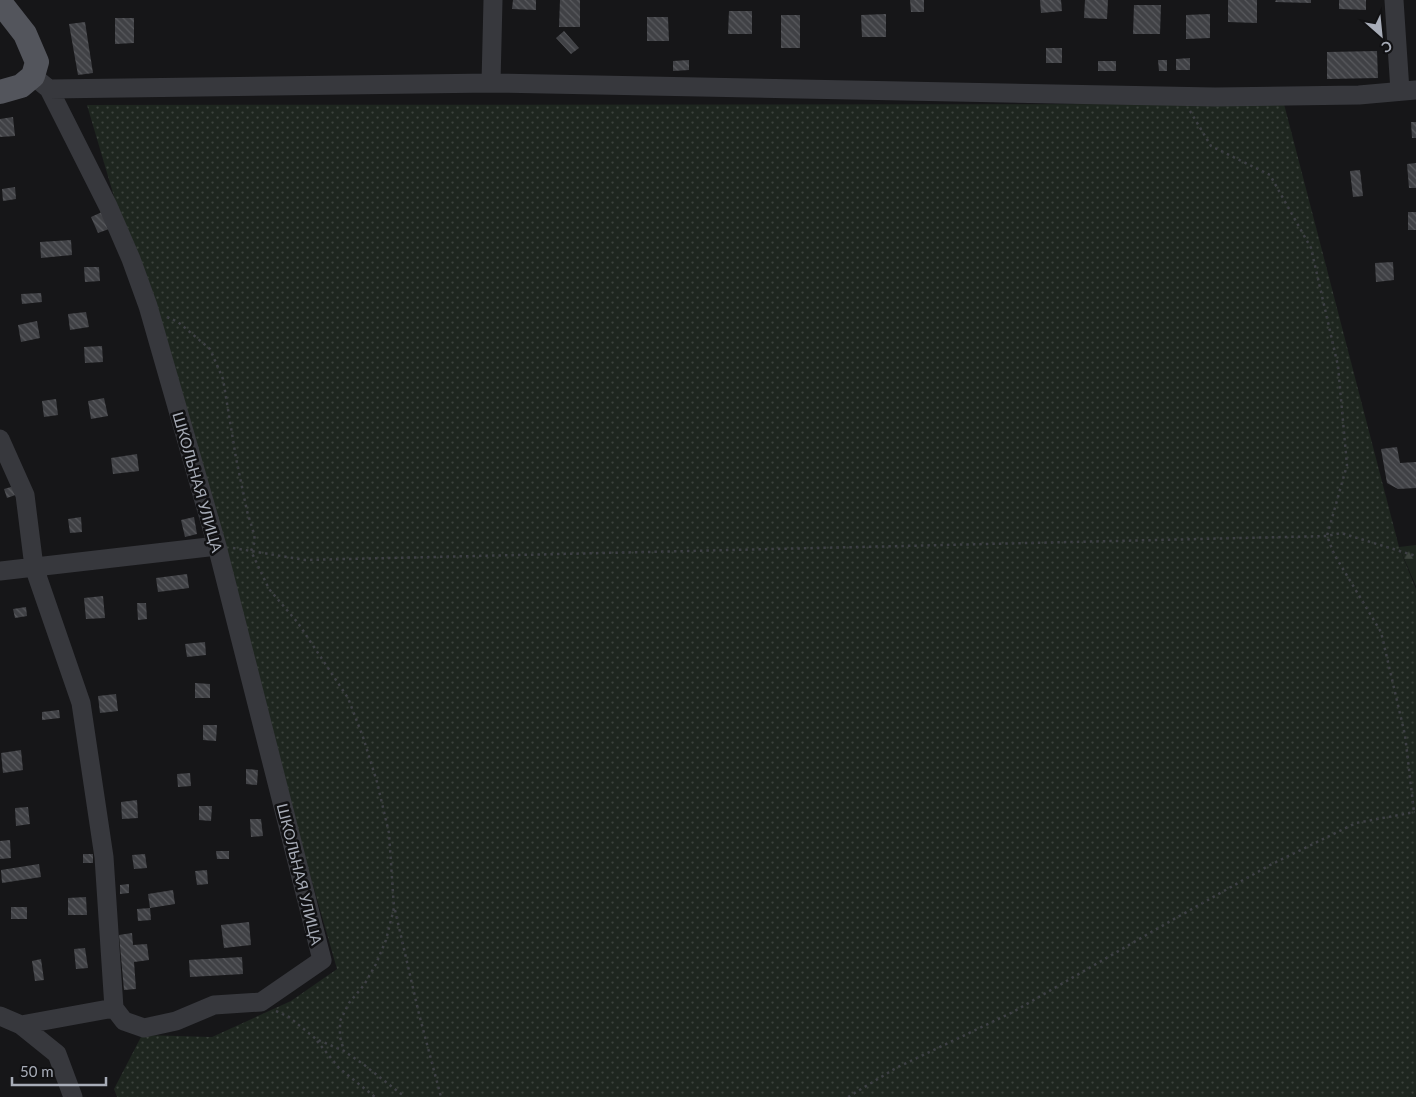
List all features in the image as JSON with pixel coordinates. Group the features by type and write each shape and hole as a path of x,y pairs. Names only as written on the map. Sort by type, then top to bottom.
{"main road":[{"path":"0,2 25,34 36,62 41,82 0,92"}],"street":[{"path":"491,83 493,0"},
{"path":"41,82 491,83 1181,96 1359,95 1408,91 1394,0"},
{"name":"ШКОЛЬНАЯ УЛИЦА","path":"41,82 108,206 131,259 148,306 217,546 322,960 261,1002"},
{"path":"0,439 25,495 34,567 81,703 104,857 114,1008 124,1021 144,1028 176,1021 214,1005 261,1002"},
{"path":"0,572 217,546"},
{"path":"21,1025 114,1008"},
{"path":"0,1016 21,1025 57,1054 70,1095"}],"path":[{"path":"1181,96 1211,146 1270,175 1310,248 1338,366 1347,465 1327,536 1334,554 1381,632 1405,735 1416,817"},
{"path":"148,306 178,322 210,349 223,380 236,458 247,511 254,534 255,541 251,551 269,589 298,623 348,698 363,737 377,782 389,833 394,908 441,1097"},
{"path":"217,546 306,560 1327,536 1341,533 1416,556"},
{"path":"848,1097 896,1068 1013,1012 1270,866 1356,824 1415,812"},
{"path":"344,1051 340,1038 340,1021 349,1003 364,985 376,964 386,940 394,908"},
{"path":"261,1002 268,1008 289,1017 316,1040 339,1068 375,1097"},
{"path":"316,1040 344,1051 405,1097"}],"green space":[{"path":"1284,104 1399,547 1416,589 1416,1097 117,1097 114,1089 142,1035 212,1037 291,1001 337,969 217,546 87,105"},
{"path":"1416,545 1416,586 1399,547"}],"building":[{"path":"513,0 536,0 536,10 512,9"},
{"path":"560,0 580,0 580,27 559,27"},
{"path":"910,0 924,0 924,12 911,12"},
{"path":"1040,0 1061,0 1062,11 1041,13"},
{"path":"1085,0 1108,0 1107,19 1084,18"},
{"path":"1228,0 1257,0 1257,23 1228,22"},
{"path":"1276,0 1311,0 1311,3 1275,2"},
{"path":"1339,0 1366,0 1366,10 1339,9"},
{"path":"1134,5 1161,5 1160,34 1133,34"},
{"path":"729,11 752,11 752,34 728,34"},
{"path":"886,14 886,37 862,37 861,15"},
{"path":"1210,14 1210,38 1186,39 1186,15"},
{"path":"781,15 800,15 800,48 781,48"},
{"path":"647,17 668,17 669,41 647,41"},
{"path":"115,18 134,18 134,43 115,44"},
{"path":"85,22 93,73 78,75 69,24"},
{"path":"564,31 579,48 571,54 556,38"},
{"path":"1046,48 1062,48 1062,63 1046,63"},
{"path":"1377,51 1378,78 1327,79 1327,52"},
{"path":"1190,58 1190,70 1176,70 1176,59"},
{"path":"689,60 689,70 673,71 673,61"},
{"path":"1158,60 1167,60 1167,71 1159,71"},
{"path":"1098,61 1116,61 1116,71 1098,71"},
{"path":"13,117 15,136 0,137 0,119"},
{"path":"1411,122 1416,122 1416,138 1412,138"},
{"path":"1416,163 1416,188 1409,188 1407,164"},
{"path":"1360,170 1363,196 1353,197 1350,171"},
{"path":"15,187 16,199 3,201 2,189"},
{"path":"102,212 109,229 98,233 91,217"},
{"path":"1408,212 1416,212 1416,230 1408,230"},
{"path":"71,240 72,255 41,258 40,242"},
{"path":"1393,262 1394,280 1376,282 1375,263"},
{"path":"84,267 99,267 100,281 85,282"},
{"path":"41,293 42,302 22,304 21,294"},
{"path":"86,312 89,327 70,330 68,314"},
{"path":"37,321 40,338 21,342 18,325"},
{"path":"102,346 103,362 85,363 84,347"},
{"path":"104,398 108,416 91,419 88,401"},
{"path":"56,399 58,415 44,417 42,401"},
{"path":"1397,447 1400,463 1416,462 1416,488 1398,489 1387,483 1381,449"},
{"path":"137,454 139,471 113,474 111,458"},
{"path":"18,485 21,493 7,498 4,489"},
{"path":"81,517 82,532 70,533 68,519"},
{"path":"194,517 197,534 185,537 181,520"},
{"path":"187,574 189,588 158,592 156,578"},
{"path":"103,596 105,618 86,619 84,598"},
{"path":"137,603 146,603 147,619 138,620"},
{"path":"26,607 27,616 15,618 13,609"},
{"path":"205,642 206,655 187,657 185,644"},
{"path":"195,683 210,684 210,698 195,698"},
{"path":"116,694 118,711 100,713 98,696"},
{"path":"59,710 60,718 42,720 42,712"},
{"path":"203,725 217,725 216,741 203,740"},
{"path":"21,750 23,770 3,773 1,753"},
{"path":"246,769 258,770 257,785 246,784"},
{"path":"190,773 191,786 178,787 177,774"},
{"path":"137,800 138,818 122,819 121,802"},
{"path":"199,806 212,806 211,821 199,820"},
{"path":"28,807 30,824 16,826 15,808"},
{"path":"250,819 261,819 263,836 251,837"},
{"path":"10,840 11,858 0,859 0,841"},
{"path":"216,851 229,851 229,859 217,859"},
{"path":"83,854 93,854 93,863 83,863"},
{"path":"145,854 147,868 134,869 132,855"},
{"path":"39,864 41,877 2,883 1,870"},
{"path":"207,870 208,884 197,885 195,871"},
{"path":"129,884 129,893 120,894 120,885"},
{"path":"173,890 175,904 150,908 148,894"},
{"path":"86,897 87,915 68,915 68,898"},
{"path":"11,907 27,907 27,919 11,919"},
{"path":"150,908 151,920 138,921 137,909"},
{"path":"249,922 251,945 224,948 221,925"},
{"path":"132,933 133,945 147,944 149,960 134,962 136,989 124,990 119,935"},
{"path":"85,948 88,968 76,969 74,949"},
{"path":"242,957 243,974 190,977 189,960"},
{"path":"41,959 44,980 35,981 32,961"}]}
